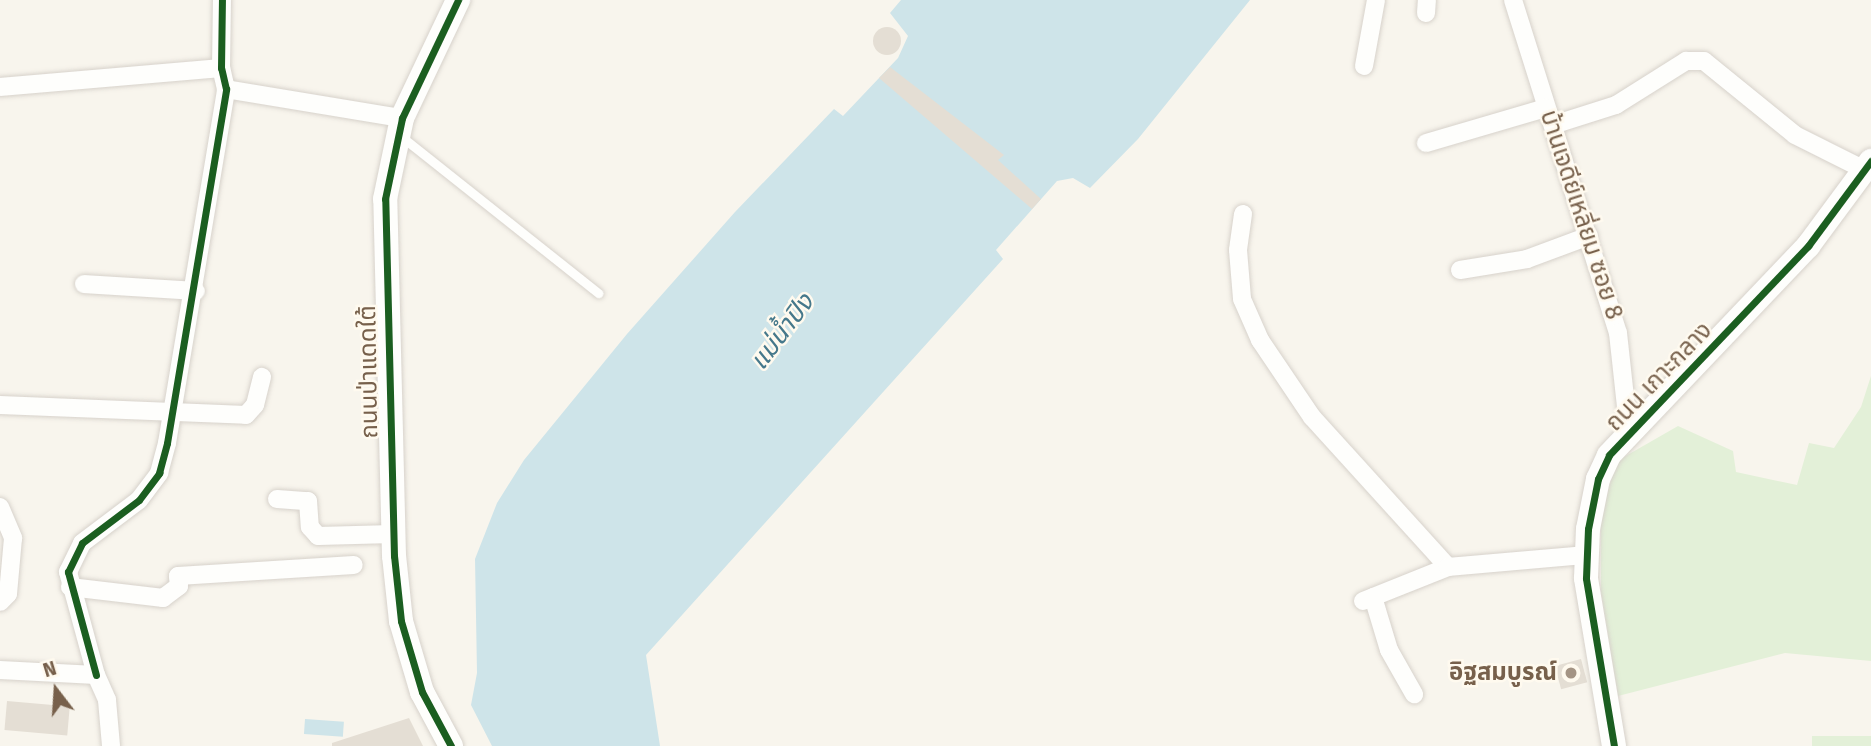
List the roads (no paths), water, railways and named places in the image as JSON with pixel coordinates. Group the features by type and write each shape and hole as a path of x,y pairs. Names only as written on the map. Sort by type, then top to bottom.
{"street":[{"path":"111,746 107,700 96,675 70,586 72,557 82,542 139,500 159,473 196,291 226,89 221,68 222,0"},
{"name":"ถนนป่าแดดใต้","path":"451,746 422,692 401,621 393,534 385,199 400,126 458,0"},
{"path":"1364,66 1376,0"},
{"name":"บ้านเจดีย์เหลี่ยม ซอย 8","path":"1513,0 1618,333 1629,435"},
{"path":"1426,143 1550,116 1616,105 1686,61 1704,61 1795,135 1868,166"},
{"path":"0,87 221,68"},
{"path":"226,89 400,126"},
{"name":"ถนน เกาะกลาง","path":"1614,746 1594,643 1586,555 1598,479 1609,454 1808,246 1868,166"},
{"path":"1243,214 1238,250 1242,299 1261,341 1312,417 1448,567"},
{"path":"1460,271 1527,259 1589,236"},
{"path":"84,284 196,291"},
{"path":"0,405 246,415 255,405 262,377"},
{"path":"1623,385 1656,407"},
{"path":"277,499 308,501 310,527 318,536 393,534"},
{"path":"0,507 13,538 4,598"},
{"path":"1414,694 1389,650 1368,599 1448,567 1586,555"},
{"path":"70,586 163,598 179,586 178,576 355,565"},
{"path":"0,670 96,675"}],"lane":[{"path":"400,126 598,293"}],"water":[{"name":"แม่น้ำปิง","path":"901,0 1250,0 1138,139 1090,188 1073,178 1057,181 996,250 1003,259 646,655 660,746 492,746 471,705 477,673 475,559 497,503 524,460 627,334 735,212 834,109 843,116 898,58 908,36 890,13"},
{"path":"305,719 344,722 343,737 304,734"}],"place":[{"name":"อิฐสมบูรณ์","path":"1571,673"}]}
